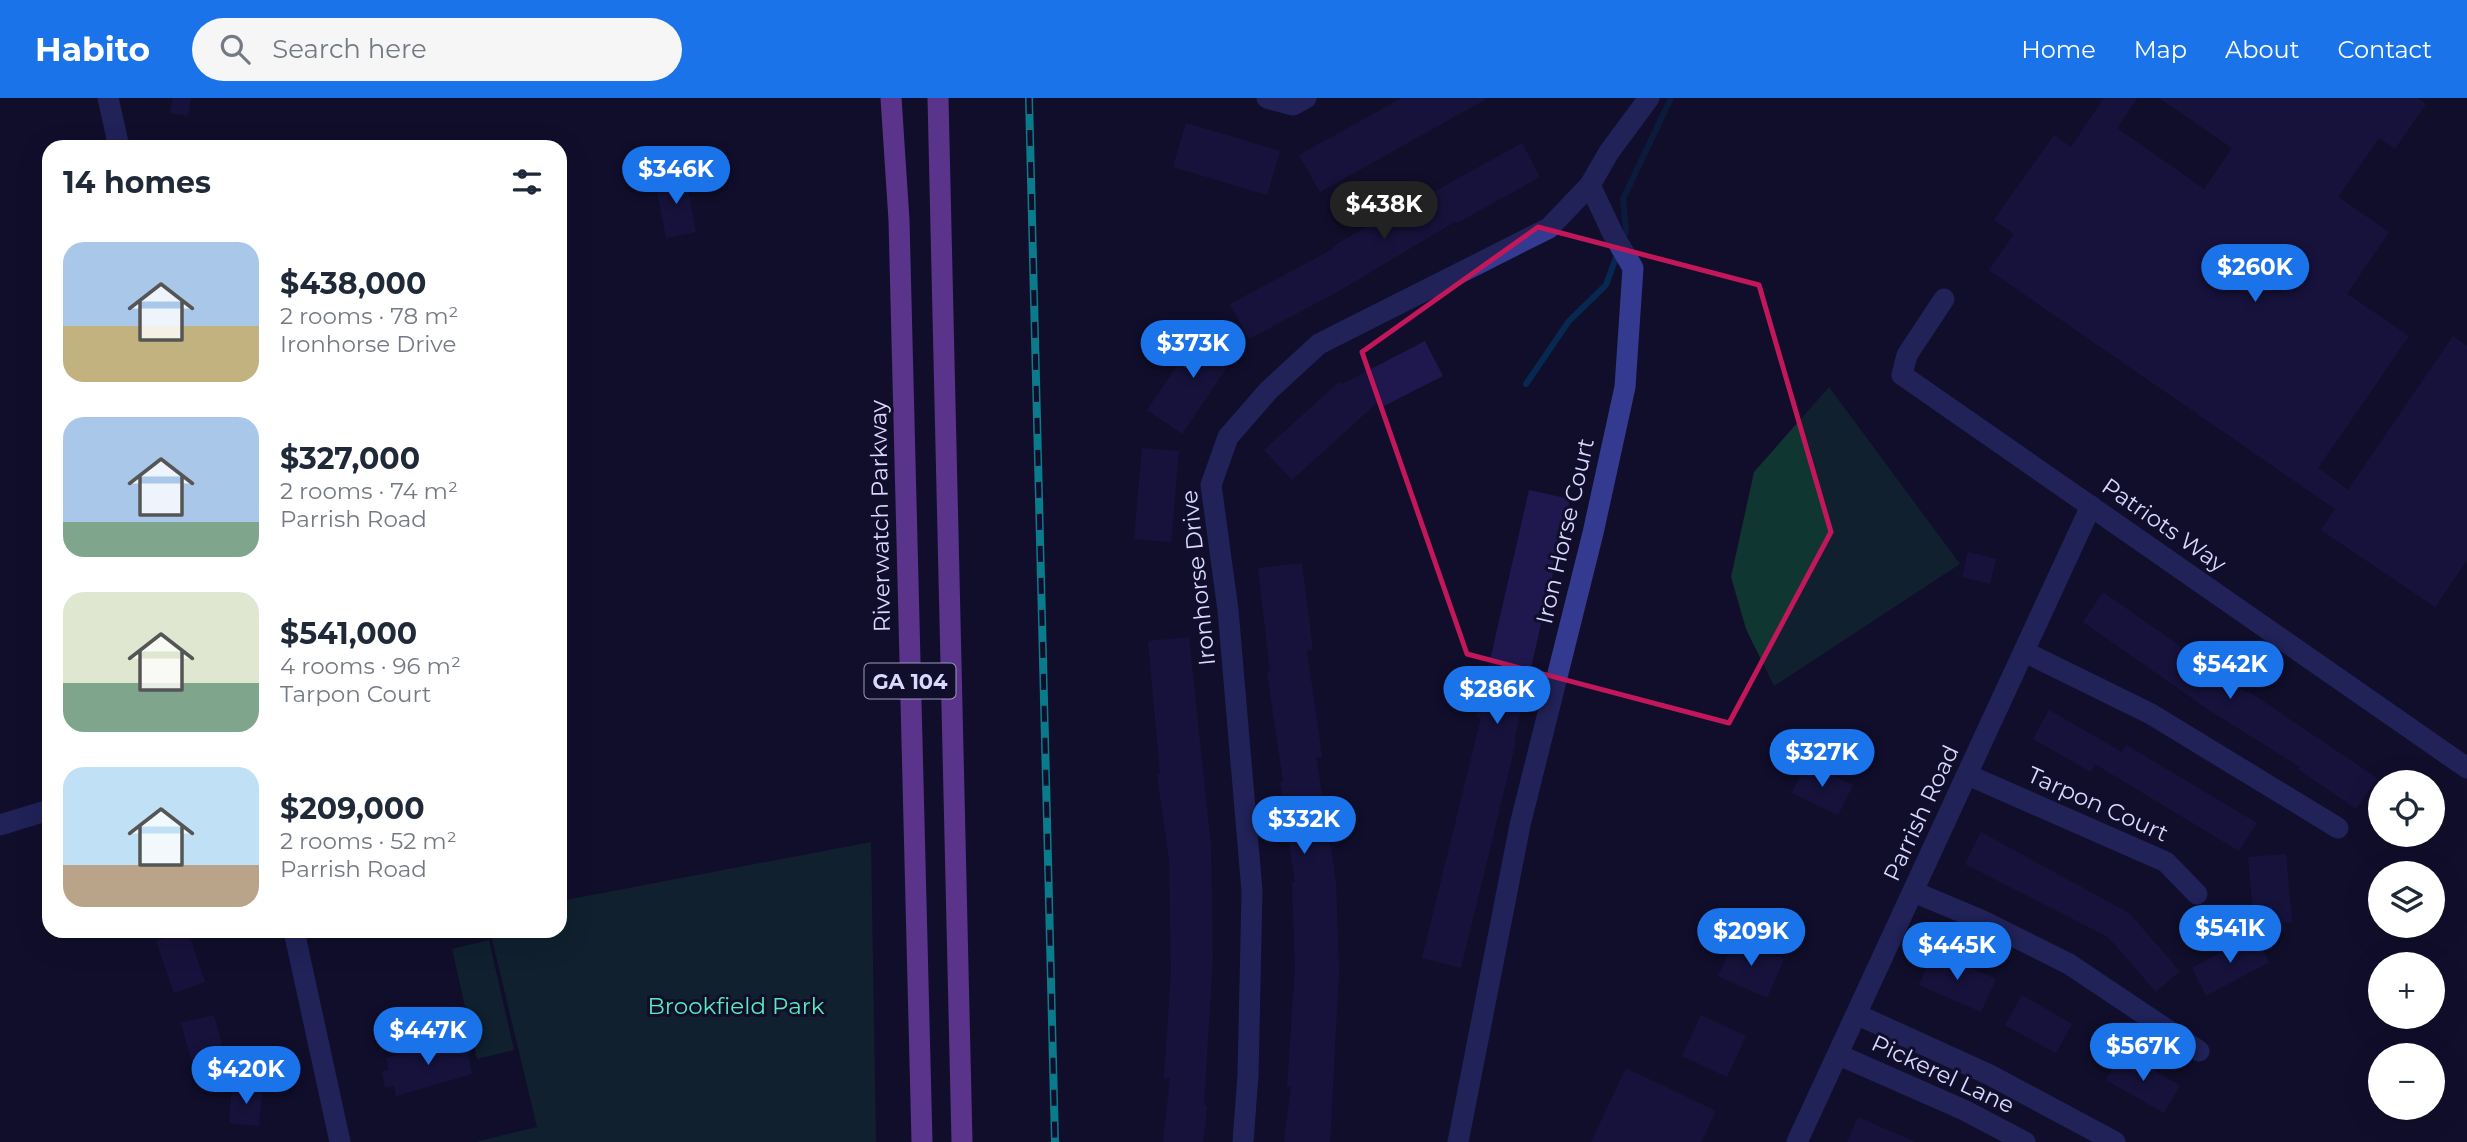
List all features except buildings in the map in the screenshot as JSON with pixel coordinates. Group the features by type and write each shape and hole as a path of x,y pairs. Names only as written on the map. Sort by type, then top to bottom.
{"main road":[{"name":"Riverwatch Parkway","path":"891,98 900,220 922,1142"},
{"name":"GA 104","path":"938,98 962,1142"}],"street":[{"path":"108,98 117,140"},
{"path":"1267,98 1293,105 1306,98"},
{"name":"Ironhorse Drive","path":"1243,1142 1248,1075 1252,891 1228,610 1211,485 1228,437 1269,390 1320,344 1549,228 1590,184 1649,98"},
{"name":"Iron Horse Court","path":"1458,1142 1520,825 1593,533 1625,387 1633,268 1613,234 1590,184"},
{"name":"Patriots Way","path":"1944,299 1907,355 1902,375 2467,768"},
{"name":"Parrish Road","path":"1797,1142 2091,506"},
{"path":"2025,652 2151,714 2339,828"},
{"name":"Tarpon Court","path":"1968,775 2166,862 2197,894"},
{"path":"0,825 42,812"},
{"path":"1914,892 1983,921 2069,964 2199,1051"},
{"path":"296,938 340,1142"},
{"name":"Pickerel Lane","path":"1858,1014 1990,1074 2115,1142"},
{"name":"Pickerel Lane","path":"1839,1055 1964,1110 2025,1142"}],"highlighted area":[{"path":"1538,227 1759,285 1831,532 1729,723 1467,654 1362,352"}],"green space":[{"path":"1829,387 1960,564 1774,686 1746,629 1731,577 1754,472"},
{"name":"Brookfield Park","path":"871,842 876,1142 475,1142 537,1127 492,938 567,938 567,900"},
{"path":"489,940 514,1050 477,1059 452,949"}],"waterway":[{"path":"1622,242 1626,231 1623,199 1671,98"},
{"path":"1526,384 1569,321 1606,285 1618,252"}],"railway":[{"path":"1029,98 1055,1142"}]}
